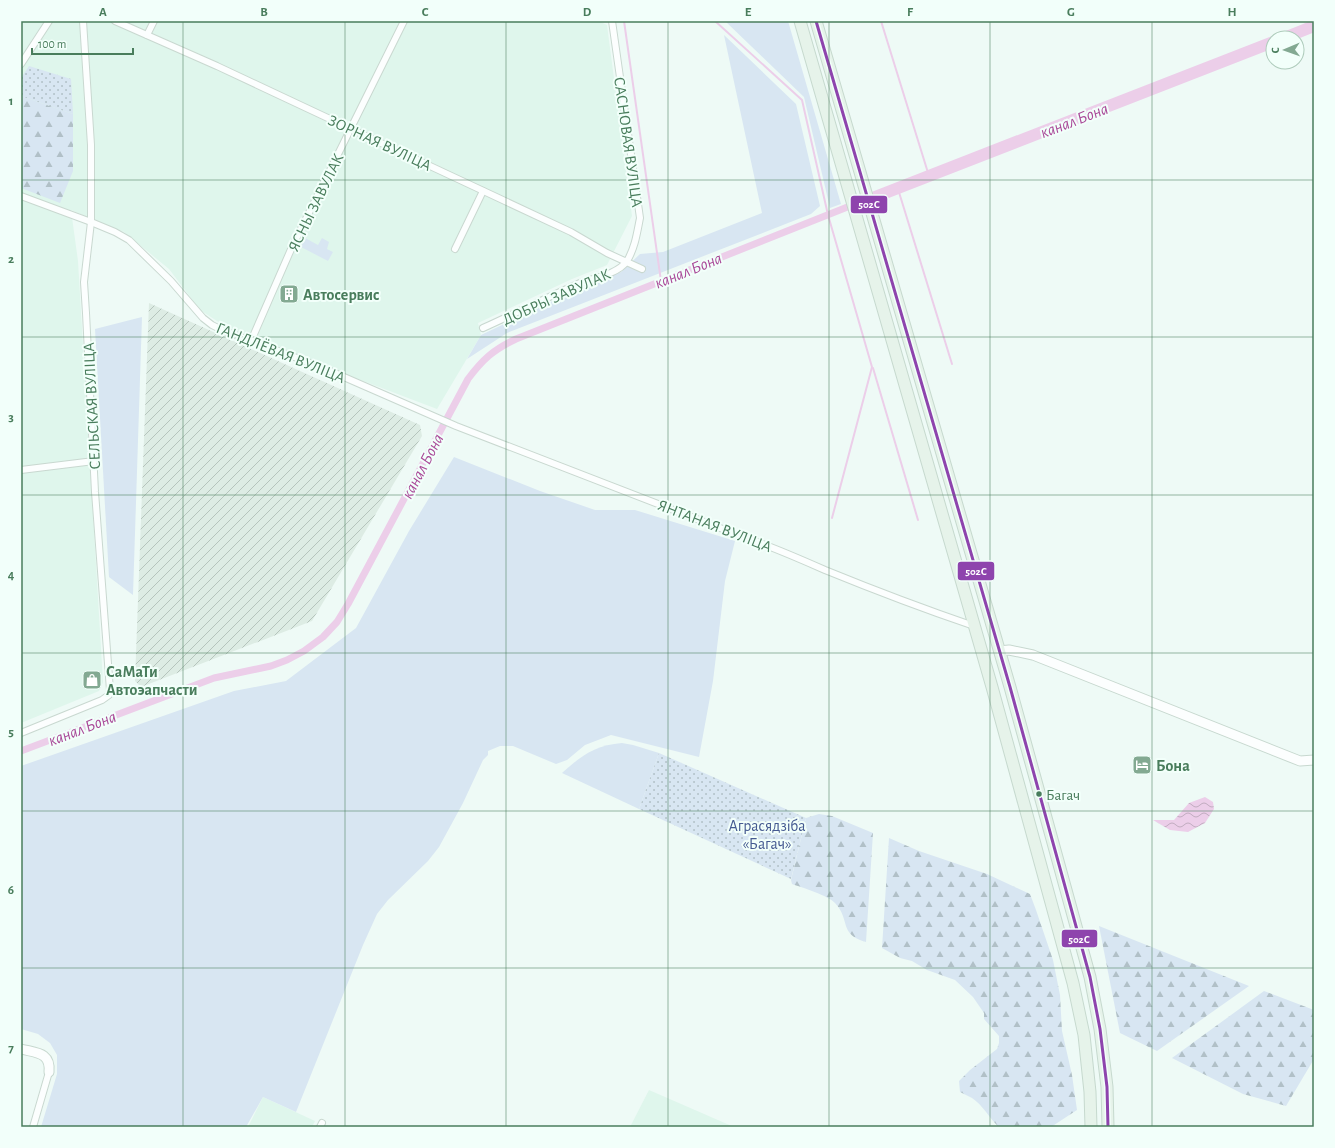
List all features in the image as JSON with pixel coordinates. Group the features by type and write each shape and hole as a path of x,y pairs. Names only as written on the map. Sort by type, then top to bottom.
{"highway":[{"path":"800,21 906,384 1073,983 1084,1035 1090,1092 1091,1127"},
{"path":"816,21 999,651 1090,977 1100,1029 1107,1087 1108,1127"}],"street":[{"path":"21,64 49,21"},
{"name":"СЕЛЬСКАЯ ВУЛІЦА","path":"21,733 102,700 109,695 110,690 98,529 84,282 91,222 91,145 83,21"},
{"name":"ЗОРНАЯ ВУЛІЦА","path":"115,21 224,69 571,232 607,253 642,269"},
{"path":"147,35 154,21"},
{"name":"ЯСНЫ ЗАВУЛАК","path":"251,341 292,247 404,21"},
{"name":"САСНОВАЯ ВУЛІЦА","path":"610,22 640,218 636,240 626,261"},
{"path":"454,249 483,191"},
{"name":"ГАНДЛЁВАЯ ВУЛІЦА","path":"21,196 91,222 115,232 129,240 171,280 203,318 212,325 321,367 456,426"},
{"name":"ДОБРЫ ЗАВУЛАК","path":"483,328 582,283 608,274 623,265 626,261"},
{"name":"ЯНТАНАЯ ВУЛІЦА","path":"456,426 746,538 781,550 825,570 899,599 974,626"},
{"path":"21,470 94,461"},
{"path":"999,651 1009,650 1032,655 1300,761 1314,760"},
{"path":"21,1049 41,1055 47,1058 49,1062 49,1072 33,1127"}],"shaded area":[{"path":"21,21 598,21 607,25 632,216 607,265 572,279 478,323 481,335 437,409 234,332 200,310 169,269 124,232 71,210 78,261 103,682 99,691 21,723"},
{"path":"149,303 420,425 422,436 312,621 141,687 135,681"},
{"path":"649,1090 734,1127 630,1127"},
{"path":"263,1097 315,1121 312,1127 248,1127"}],"green space":[{"path":"725,21 788,21 841,204 830,208 804,97"},
{"path":"724,35 796,104 820,206 811,214 507,333 467,359 481,335 563,296 621,272 640,254 663,252 762,213"},
{"path":"29,66 71,79 73,114 21,96 21,78"},
{"path":"21,96 73,114 73,171 60,203 21,188"},
{"path":"305,238 318,245 322,238 329,242 327,249 333,252 328,261 301,247"},
{"path":"142,317 133,595 109,577 95,329"},
{"path":"454,457 540,491 595,510 635,510 735,541 725,581 713,681 699,757 611,735 585,745 567,760 556,764 513,746 500,746 488,751 488,755 483,760 463,803 439,847 428,861 388,900 377,914 363,945 296,1112 263,1097 246,1127 41,1127 57,1074 57,1055 50,1043 38,1034 21,1029 21,766 234,691 286,681 356,628 409,531"},
{"path":"622,743 659,753 639,809 562,773 589,752 604,746"},
{"name":"Аграсядзіба «Багач»","path":"659,753 806,818 791,879 639,809"},
{"path":"819,814 832,816 873,833 866,942 857,939 848,931 840,909 832,900 792,884 791,880 806,818"},
{"path":"889,838 919,851 987,874 1030,894 1053,960 1060,995 1062,1031 1072,1075 1077,1110 1051,1127 999,1127 976,1101 960,1092 959,1081 970,1070 997,1049 999,1036 984,1019 984,1013 973,997 955,980 927,970 912,961 900,958 882,948"},
{"path":"1099,926 1249,986 1157,1051 1120,1033"},
{"path":"1264,991 1314,1010 1314,1059 1286,1106 1243,1094 1172,1058"}],"water":[{"path":"1205,797 1213,802 1214,809 1205,823 1188,832 1170,830 1153,820 1174,820 1189,803"}],"waterway":[{"path":"624,21 661,281"},
{"path":"715,21 802,100 828,215 872,367 832,518"},
{"path":"881,21 929,176"},
{"name":"канал Бона","path":"1304,30 1314,26"},
{"name":"канал Бона","path":"875,197 1265,45"},
{"path":"898,189 952,364"},
{"name":"канал Бона","path":"21,751 214,678 271,666 287,660 304,651 323,637 337,622 348,604 468,379 484,360 501,347 516,339 850,206"},
{"path":"873,368 918,520"}],"transit line":[{"name":"502С","path":"816,21 1010,687 1090,977 1100,1029 1107,1087 1108,1127"}],"place":[{"name":"Автосервис","path":"289,294"},
{"name":"СаМаТи Автоэапчасти","path":"92,680"},
{"name":"Бона","path":"1142,765"},
{"name":"Багач","path":"1039,794"}]}
